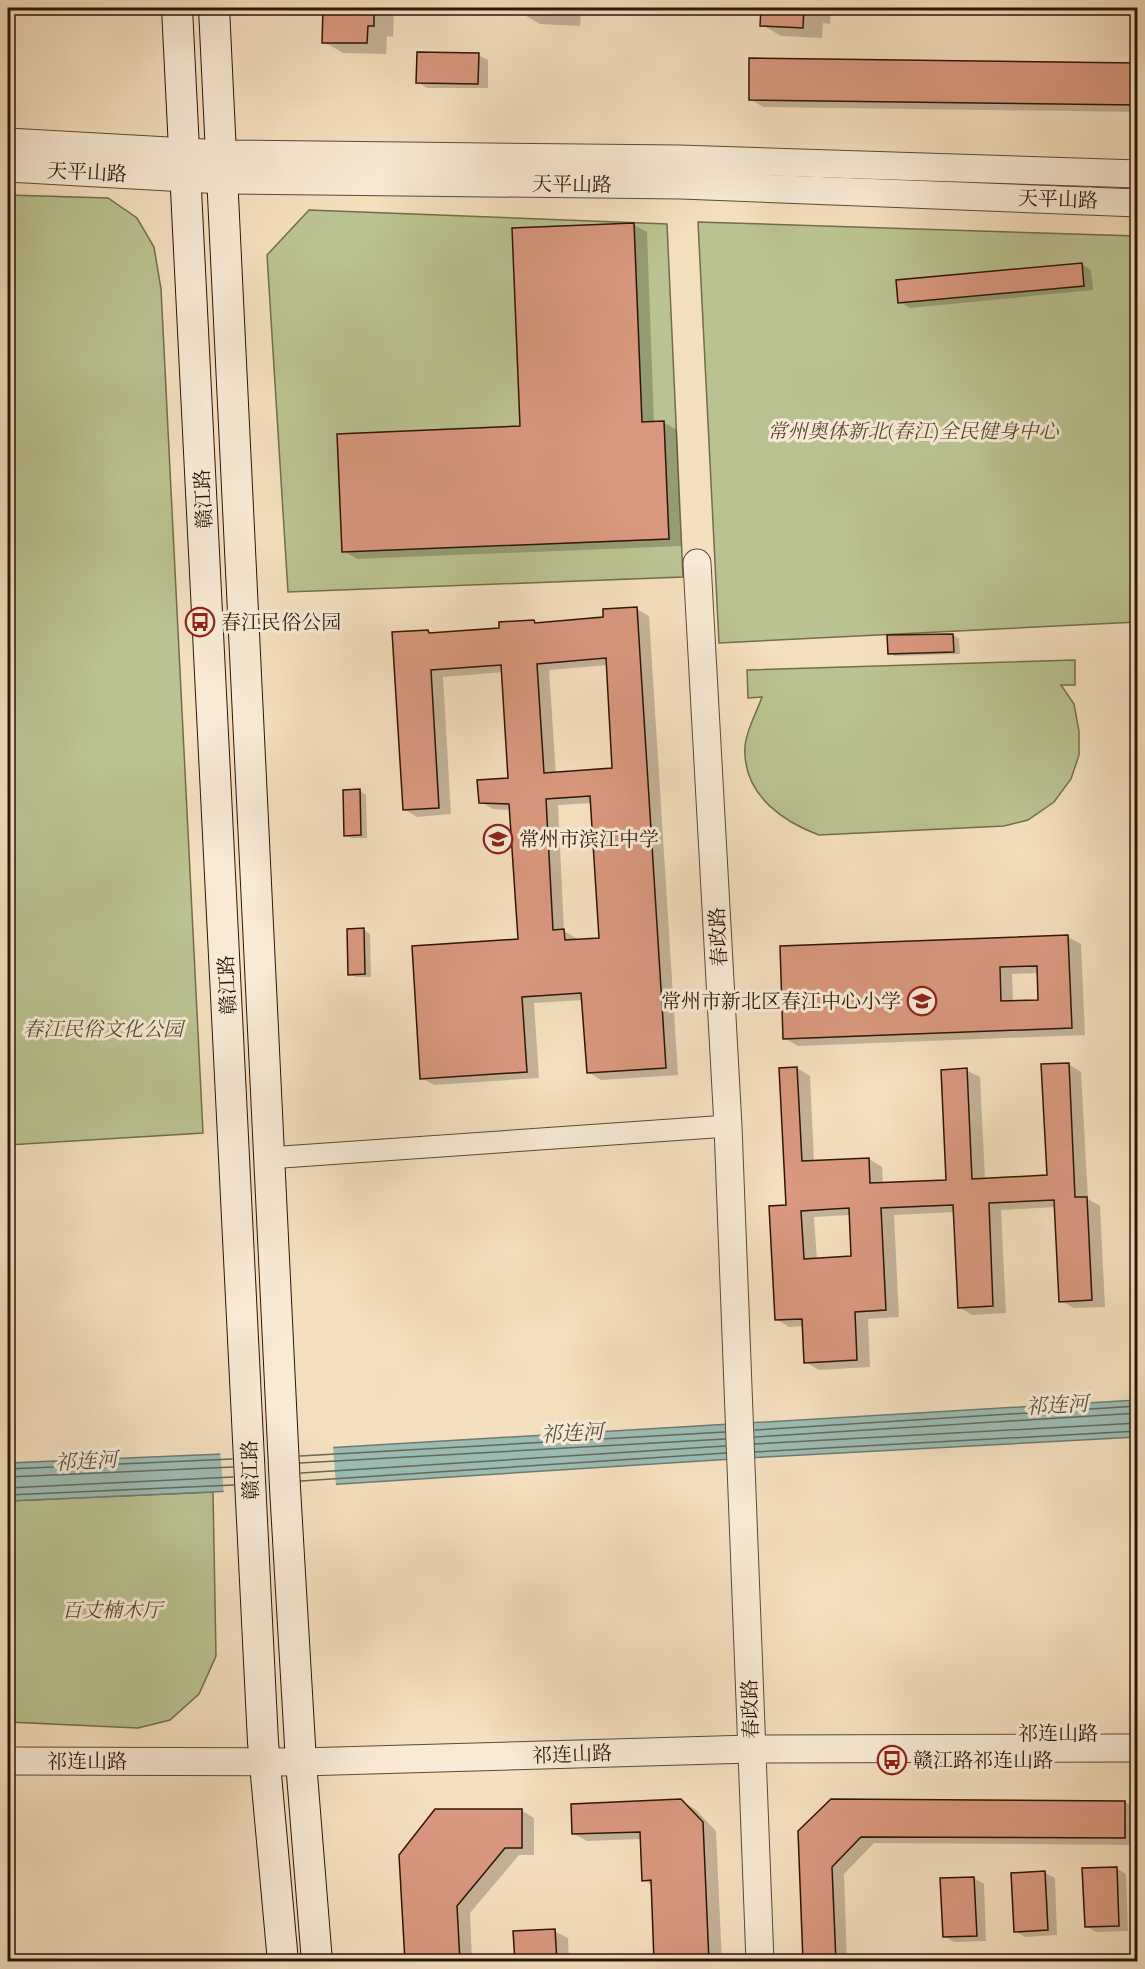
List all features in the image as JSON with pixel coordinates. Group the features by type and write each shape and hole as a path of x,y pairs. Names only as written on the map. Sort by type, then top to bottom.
{"main road":[{"name":"赣江路","path":"177,8 183,165 190,242 265,1751 283,1962"},
{"name":"赣江路","path":"214,8 259,916 267,1158 301,1753 317,1962"}],"street":[{"name":"天平山路","path":"8,142 183,165"},
{"name":"天平山路","path":"222,167 679,159 1137,174"},
{"name":"天平山路","path":"8,168 183,165 1137,203"},
{"name":"春政路","path":"697,563 728,1126 760,1962"},
{"path":"267,1158 728,1126"},
{"name":"祁连山路","path":"8,1743 301,1753 1137,1734"},
{"name":"祁连山路","path":"751,1741 1137,1748"},
{"name":"祁连山路","path":"8,1761 265,1751"}],"green space":[{"name":"春江民俗文化公园","path":"8,195 108,198 137,218 154,247 161,289 203,1133 8,1145"},
{"path":"309,210 667,224 683,577 288,592 267,255"},
{"name":"常州奥体新北(春江)全民健身中心","path":"698,222 1137,236 1137,622 719,643"},
{"path":"1075,660 1075,685 1061,685 1074,704 1079,731 1079,755 1071,779 1054,802 1028,820 1004,826 819,835 793,823 770,806 752,783 747,770 746,740 762,697 748,698 747,670"},
{"name":"百丈楠木厅","path":"213,1492 216,1656 199,1694 170,1720 138,1728 8,1722 8,1501"}],"water":[{"name":"祁连河","path":"1137,1400 1137,1437 765,1457 213,1492 8,1501 8,1463 223,1454"}],"pier":[{"path":"333,1445 336,1487 224,1495 220,1451"}],"building":[{"path":"323,8 374,8 374,26 368,26 367,43 322,43"},
{"path":"761,8 804,8 803,28 760,26"},
{"path":"417,52 479,53 478,84 416,83"},
{"path":"749,58 1137,63 1137,105 749,100"},
{"path":"634,223 642,422 664,421 669,539 342,552 337,434 520,426 512,228"},
{"path":"1082,263 1084,286 898,303 896,280"},
{"path":"637,607 666,1068 587,1073 581,993 522,997 527,1072 420,1079 412,946 518,939 509,804 479,803 477,780 508,778 501,665 431,670 439,808 403,810 392,632 428,630 429,633 499,628 499,622 534,620 535,623 603,617 603,609","holes":["606,658 612,768 544,773 537,664","590,796 599,938 565,940 564,929 553,930 546,799"]},
{"path":"953,634 954,652 888,654 887,635"},
{"path":"360,789 361,835 344,836 343,790"},
{"path":"364,928 365,974 348,975 347,929"},
{"path":"1068,935 1072,1028 783,1039 780,946","holes":["1037,966 1038,1000 1001,1001 1000,967"]},
{"path":"1069,1063 1075,1197 1087,1197 1092,1300 1059,1302 1054,1200 989,1203 993,1306 958,1308 953,1205 881,1208 886,1310 855,1312 857,1360 804,1363 802,1319 775,1320 769,1206 786,1205 779,1068 797,1067 802,1161 869,1158 870,1183 946,1180 941,1070 967,1068 972,1179 1047,1175 1041,1064","holes":["849,1208 851,1256 804,1259 801,1211"]},
{"path":"681,1799 703,1822 709,1962 654,1962 651,1880 642,1881 640,1832 572,1834 571,1804"},
{"path":"831,1799 1125,1801 1125,1838 861,1837 832,1867 836,1962 803,1962 798,1831"},
{"path":"435,1809 522,1809 522,1848 505,1848 457,1906 460,1962 405,1962 399,1855"},
{"path":"1117,1867 1119,1926 1085,1927 1082,1868"},
{"path":"1045,1871 1048,1930 1014,1932 1011,1873"},
{"path":"974,1877 977,1936 943,1937 940,1878"},
{"path":"555,1929 557,1962 515,1962 513,1931"}],"place":[{"name":"春江民俗公园","path":"200,622"},
{"name":"常州市滨江中学","path":"498,839"},
{"name":"常州市新北区春江中心小学","path":"922,1001"},
{"name":"赣江路祁连山路","path":"892,1760"}]}
